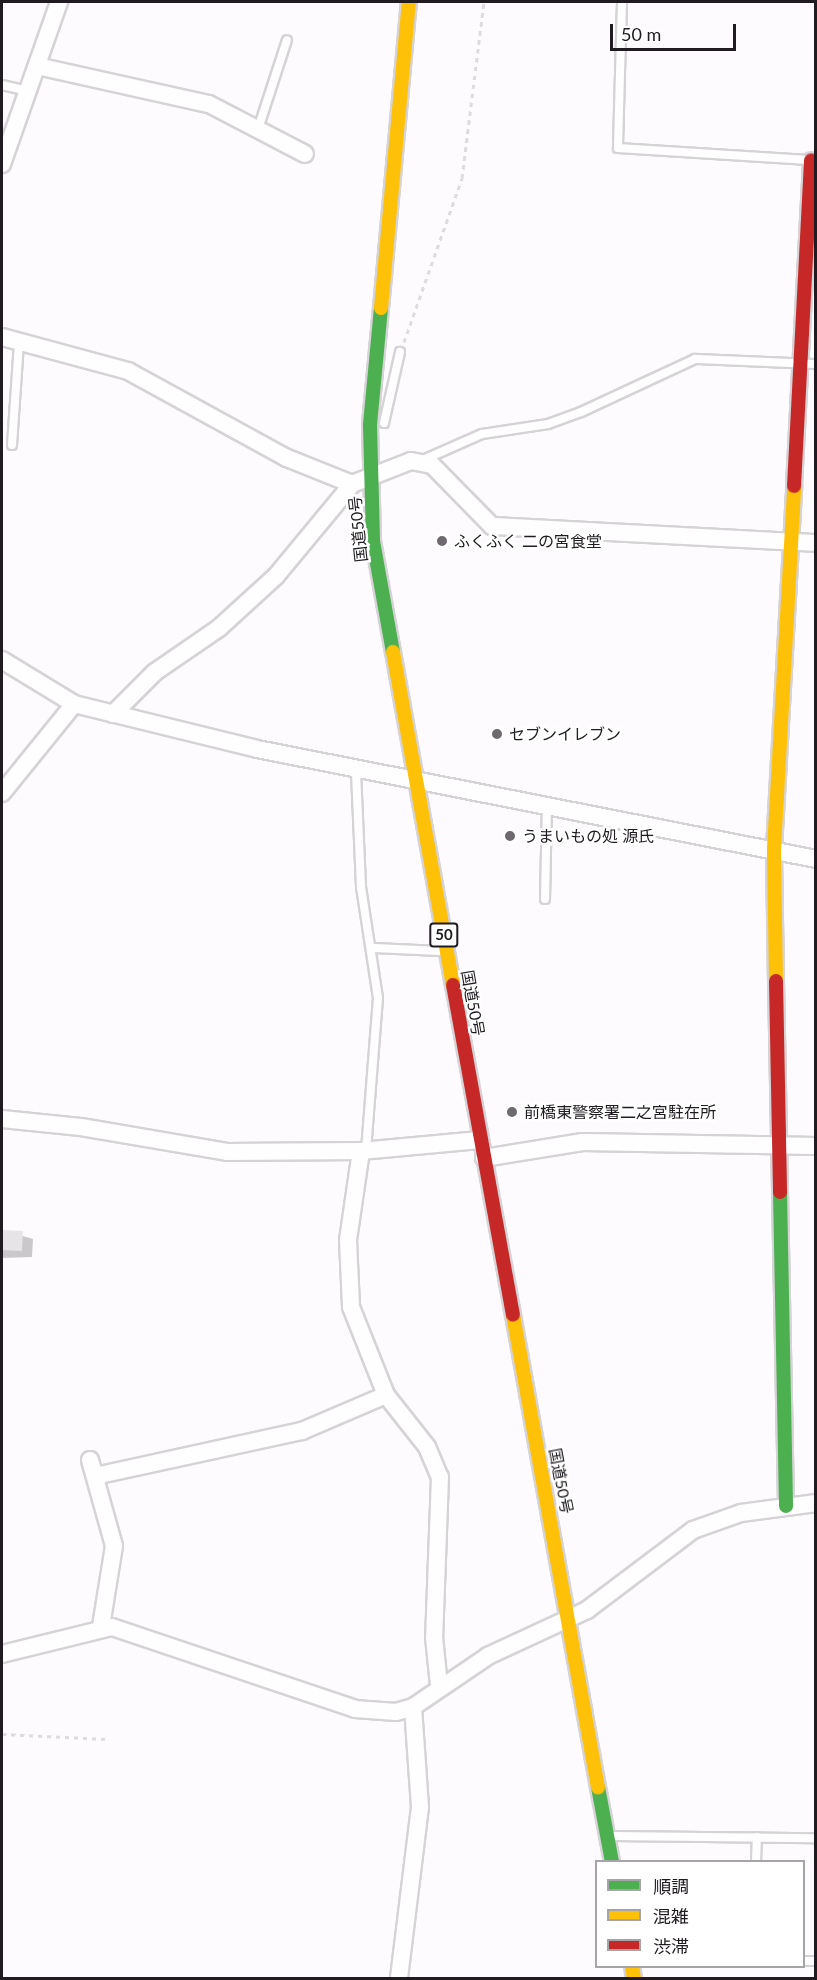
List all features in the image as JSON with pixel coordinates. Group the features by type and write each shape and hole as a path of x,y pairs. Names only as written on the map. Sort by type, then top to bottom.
{"main road":[{"name":"国道50号","path":"409,2 370,425 369,476 373,541 418,779 479,1140 570,1618 612,1860"},
{"path":"786,1506 776,1143 774,849 813,160"}],"street":[{"path":"2,164 59,2"},
{"path":"37,66 189,99 259,126 305,154"},
{"path":"2,337 128,371 287,458 352,484"},
{"path":"113,714 139,686 219,628 276,576 352,484 369,476 423,460 492,526 816,543"},
{"path":"2,660 74,704 113,714 356,772 418,779 547,803 816,859"},
{"path":"2,793 74,704"},
{"path":"2,1119 81,1126 226,1152 363,1151 479,1140"},
{"path":"484,1158 583,1142 776,1143 816,1146"},
{"path":"363,1151 348,1240 351,1307 386,1395 427,1447 440,1477 434,1637 438,1685"},
{"path":"95,1476 302,1431 386,1395"},
{"path":"90,1460 114,1546 101,1626"},
{"path":"2,1654 101,1626 355,1709 396,1712 413,1707 438,1685 570,1618 693,1530 724,1517 816,1503"},
{"path":"399,1978 420,1807 413,1707"}],"lane":[{"path":"622,2 618,148 813,160"},
{"path":"259,126 287,40"},
{"path":"2,85 27,91"},
{"path":"12,445 19,341"},
{"path":"370,425 384,423 400,352"},
{"path":"423,460 482,434 548,424 581,412 695,359 816,364"},
{"path":"356,772 361,887 373,948 378,998 363,1151"},
{"path":"545,899 547,803"},
{"path":"373,948 447,951"},
{"path":"607,1837 816,1838"},
{"path":"756,1860 757,1838"}],"path":[{"path":"400,352 462,178 484,2"},
{"path":"2,1734 106,1739"}],"building":[{"path":"2,1230 23,1231 22,1251 2,1250"}],"traffic: fast":[{"path":"381,308 370,425 373,541 393,652"},
{"path":"780,1192 786,1506"},
{"path":"598,1787 612,1860"}],"traffic: slow":[{"path":"381,308 409,2"},
{"path":"776,981 774,849 794,486"},
{"path":"393,652 453,985"},
{"path":"513,1315 598,1787"},
{"path":"632,1968 634,1978"}],"traffic: jam":[{"path":"794,486 811,160"},
{"path":"776,981 780,1192"},
{"path":"453,985 513,1315"}],"place":[{"name":"ふくふく 二の宮食堂","path":"442,541"},
{"name":"セブンイレブン","path":"497,734"},
{"name":"うまいもの処 源氏","path":"510,836"},
{"name":"前橋東警察署二之宮駐在所","path":"512,1112"}]}
